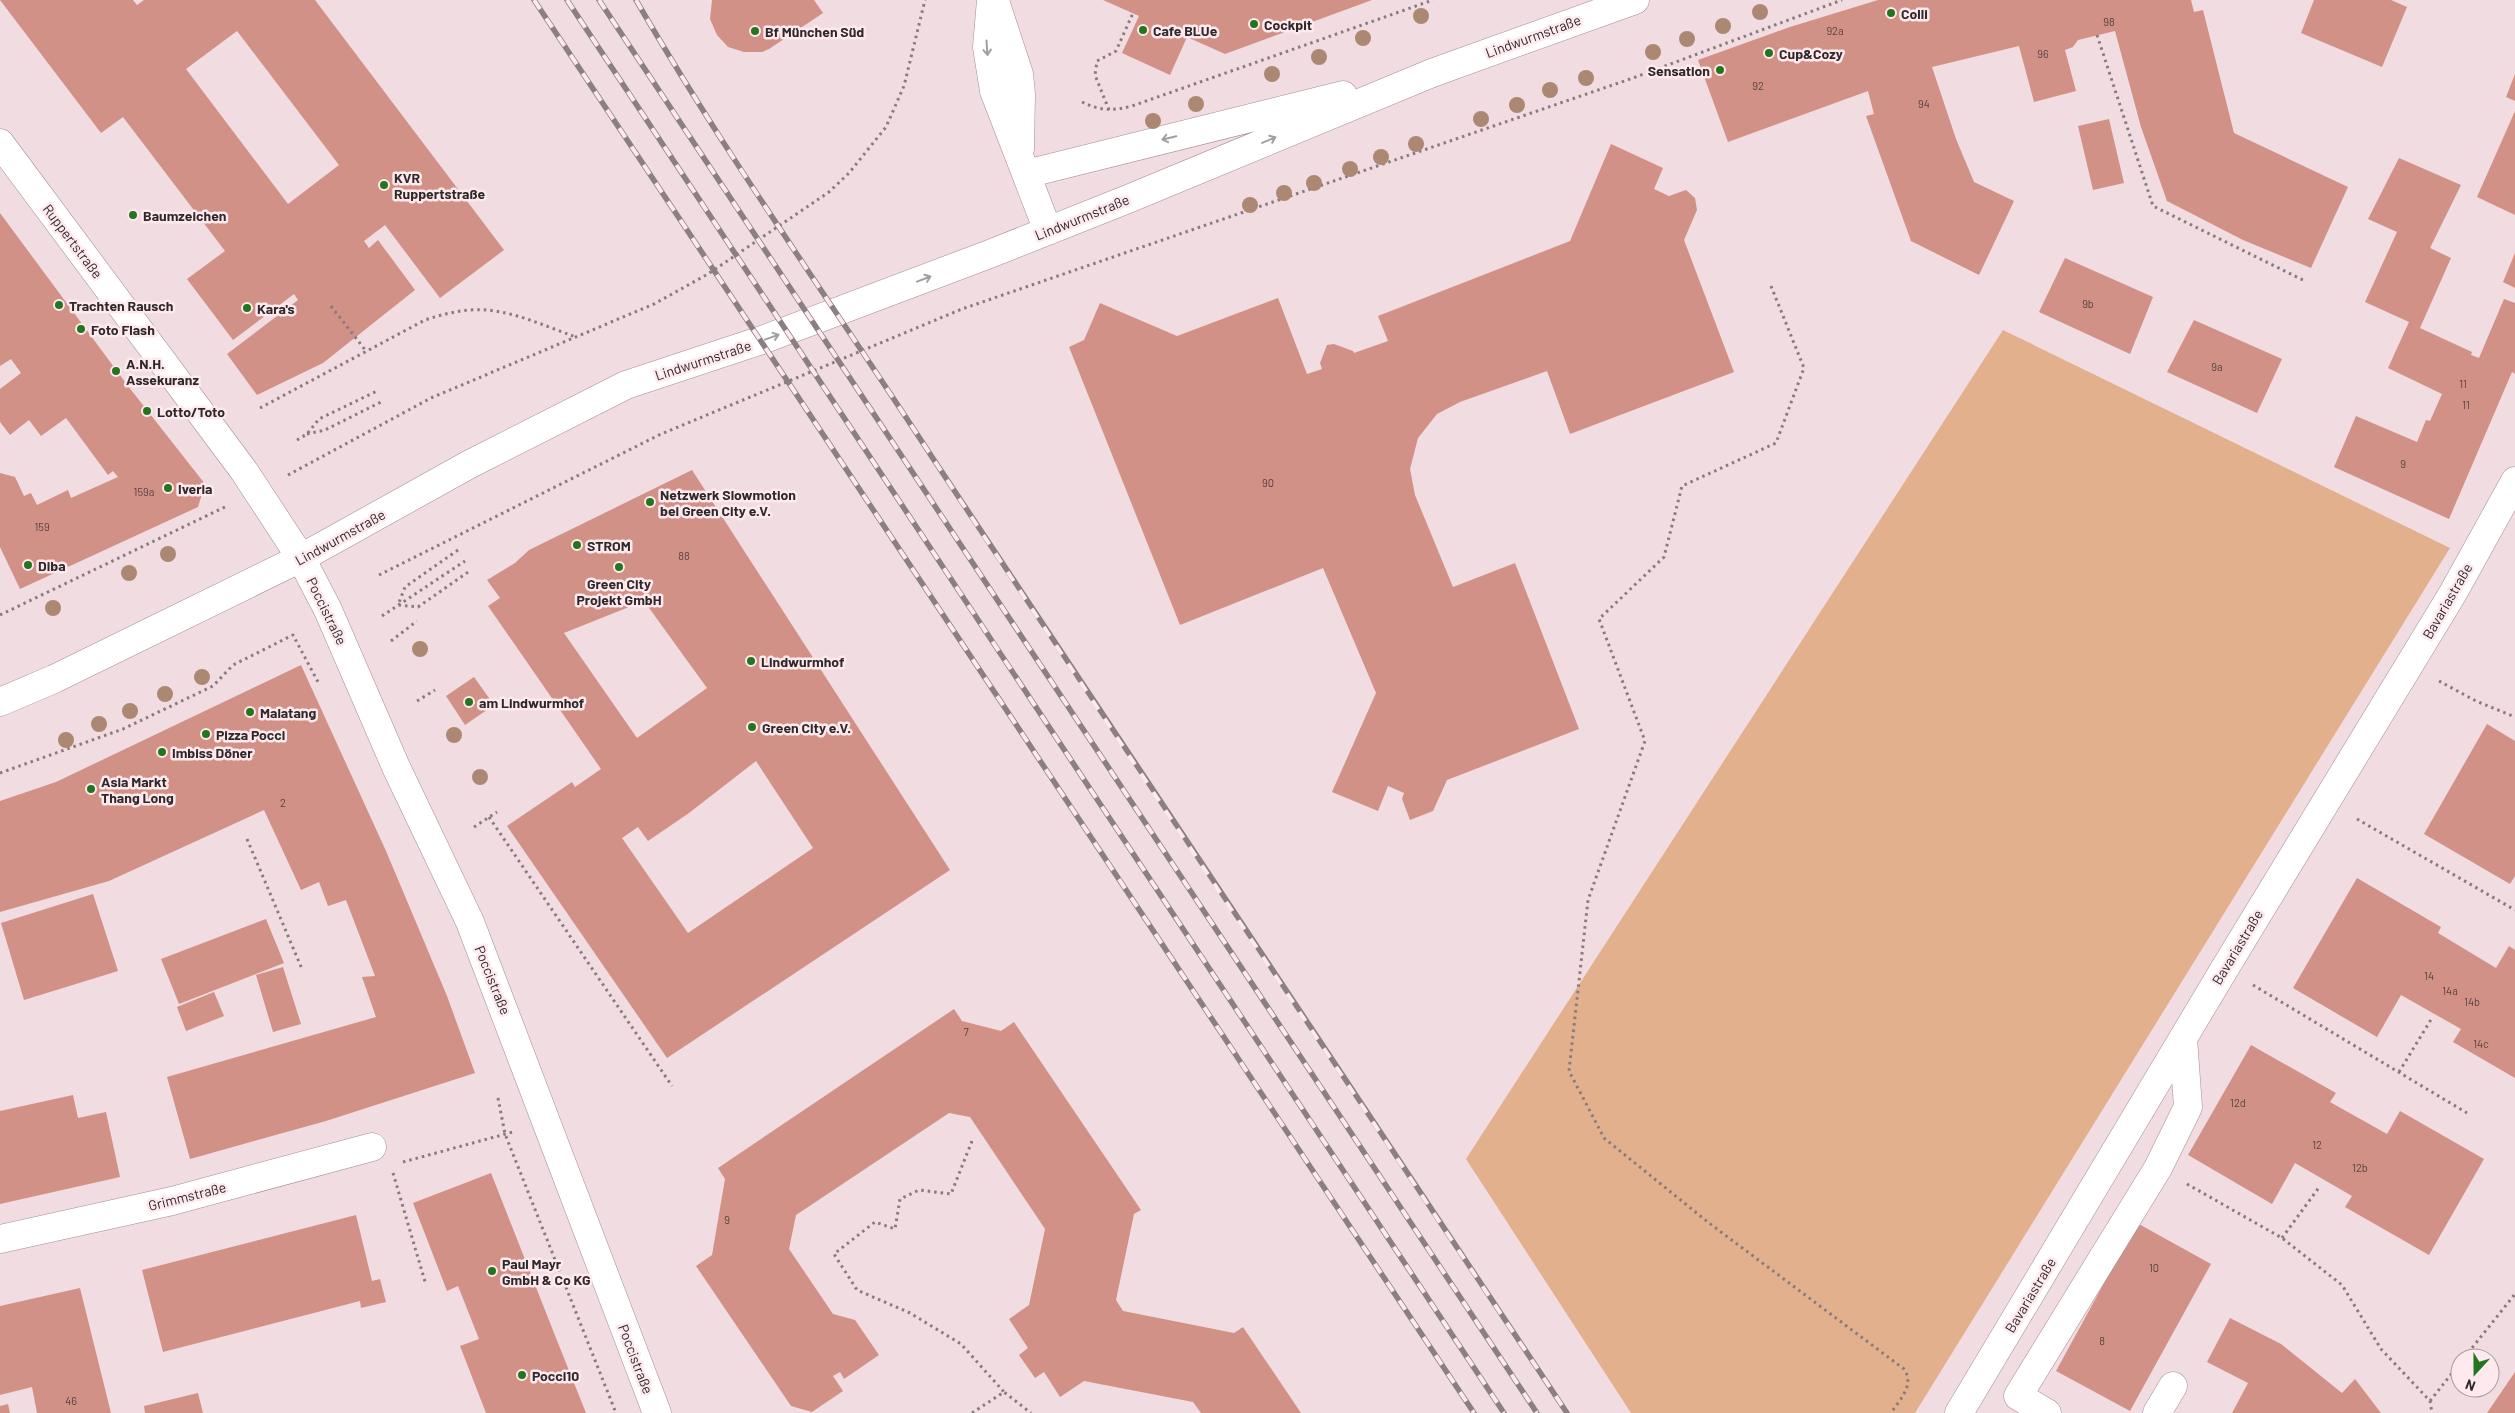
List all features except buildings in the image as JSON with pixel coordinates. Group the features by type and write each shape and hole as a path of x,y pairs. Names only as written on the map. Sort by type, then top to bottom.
{"main road":[{"path":"993,0 987,34 990,72 1004,122 1048,231"},
{"name":"Lindwurmstraße","path":"0,702 54,680 301,558 470,464 626,385 762,340 1048,231 1432,73 1634,0"},
{"name":"Lindwurmstraße","path":"1023,166 1432,73"},
{"name":"Ruppertstraße","path":"0,143 258,491 301,558"},
{"name":"Bavariastraße","path":"1959,1413 2225,968 2453,593 2515,481"},
{"name":"Poccistraße","path":"301,558 328,610 396,767 470,922 658,1413"},
{"path":"2047,1413 2018,1396 2158,1168 2188,1107 2184,1038"},
{"name":"Grimmstraße","path":"0,1239 381,1156"},
{"path":"2157,1413 2173,1386"}],"path":[{"path":"312,462 431,398 654,304 708,274 829,192 849,173 886,127 904,86 925,0"},
{"path":"1082,102 1092,107 1109,111 1132,106 1433,0"},
{"path":"379,575 659,434 962,309 1633,78 1842,0"},
{"path":"1109,111 1095,75 1096,61 1116,51 1133,13"},
{"path":"2097,35 2153,206 2303,280"},
{"path":"1772,286 1804,368 1776,443 1682,486 1664,557 1599,619 1645,741 1588,900 1569,1070 1604,1138 1709,1223 1904,1369 1908,1374 1908,1386 1891,1413"},
{"path":"331,306 366,352"},
{"path":"260,408 425,320 448,313 472,310 496,312 576,338"},
{"path":"307,434 319,419 377,391"},
{"path":"297,440 307,434 325,430 383,401"},
{"path":"0,615 258,491"},
{"path":"398,605 405,587 458,550"},
{"path":"382,616 465,561"},
{"path":"398,605 418,607 470,570"},
{"path":"390,640 417,621"},
{"path":"0,773 123,729 213,686 233,665 293,635 305,654 322,690"},
{"path":"2409,665 2476,701 2515,717"},
{"path":"417,701 435,690"},
{"path":"2326,802 2515,910"},
{"path":"474,827 497,812"},
{"path":"489,817 672,1086"},
{"path":"247,839 302,969"},
{"path":"2225,968 2467,1113"},
{"path":"2398,1072 2432,1018"},
{"path":"496,1089 505,1134 616,1413"},
{"path":"426,1285 381,1156 505,1134 547,1123"},
{"path":"972,1141 951,1194 919,1190 900,1199 895,1229 875,1222 834,1254 857,1290 910,1313 961,1344 1004,1392 1031,1413"},
{"path":"2158,1168 2282,1238 2342,1285 2381,1349 2430,1401 2432,1413"},
{"path":"2282,1238 2320,1186"},
{"path":"2472,1348 2515,1294"},
{"path":"2430,1401 2450,1376"},
{"path":"972,1413 1004,1392"}],"shaded area":[{"path":"2003,330 2450,548 1915,1413 1631,1413 1466,1159"}],"railway":[{"path":"534,0 1474,1413"},
{"path":"567,0 1504,1413"},
{"path":"599,0 1537,1413"},
{"path":"636,0 707,116 781,230 1567,1413"}],"place":[{"name":"Colli","path":"1891,13"},
{"name":"Cockpit","path":"1254,24"},
{"name":"Cafe BLUe","path":"1143,30"},
{"name":"Bf München Süd","path":"755,31"},
{"name":"Cup&Cozy","path":"1769,53"},
{"name":"Sensation","path":"1720,70"},
{"name":"KVR Ruppertstraße","path":"384,185"},
{"name":"Baumzeichen","path":"133,215"},
{"name":"Trachten Rausch","path":"59,305"},
{"name":"Kara's","path":"247,308"},
{"name":"Foto Flash","path":"81,329"},
{"name":"A.N.H. Assekuranz","path":"116,371"},
{"name":"Lotto/Toto","path":"147,411"},
{"name":"Iveria","path":"168,488"},
{"name":"Netzwerk Slowmotion bei Green City e.V.","path":"650,502"},
{"name":"STROM","path":"577,545"},
{"name":"Diba","path":"28,565"},
{"name":"Green City Projekt GmbH","path":"619,567"},
{"name":"Lindwurmhof","path":"751,661"},
{"name":"am Lindwurmhof","path":"469,702"},
{"name":"Malatang","path":"250,712"},
{"name":"Green City e.V.","path":"752,727"},
{"name":"Pizza Pocci","path":"206,734"},
{"name":"Imbiss Döner","path":"162,752"},
{"name":"Asia Markt Thang Long","path":"91,789"},
{"name":"Paul Mayr GmbH & Co KG","path":"492,1271"},
{"name":"Pocci10","path":"522,1375"}]}
